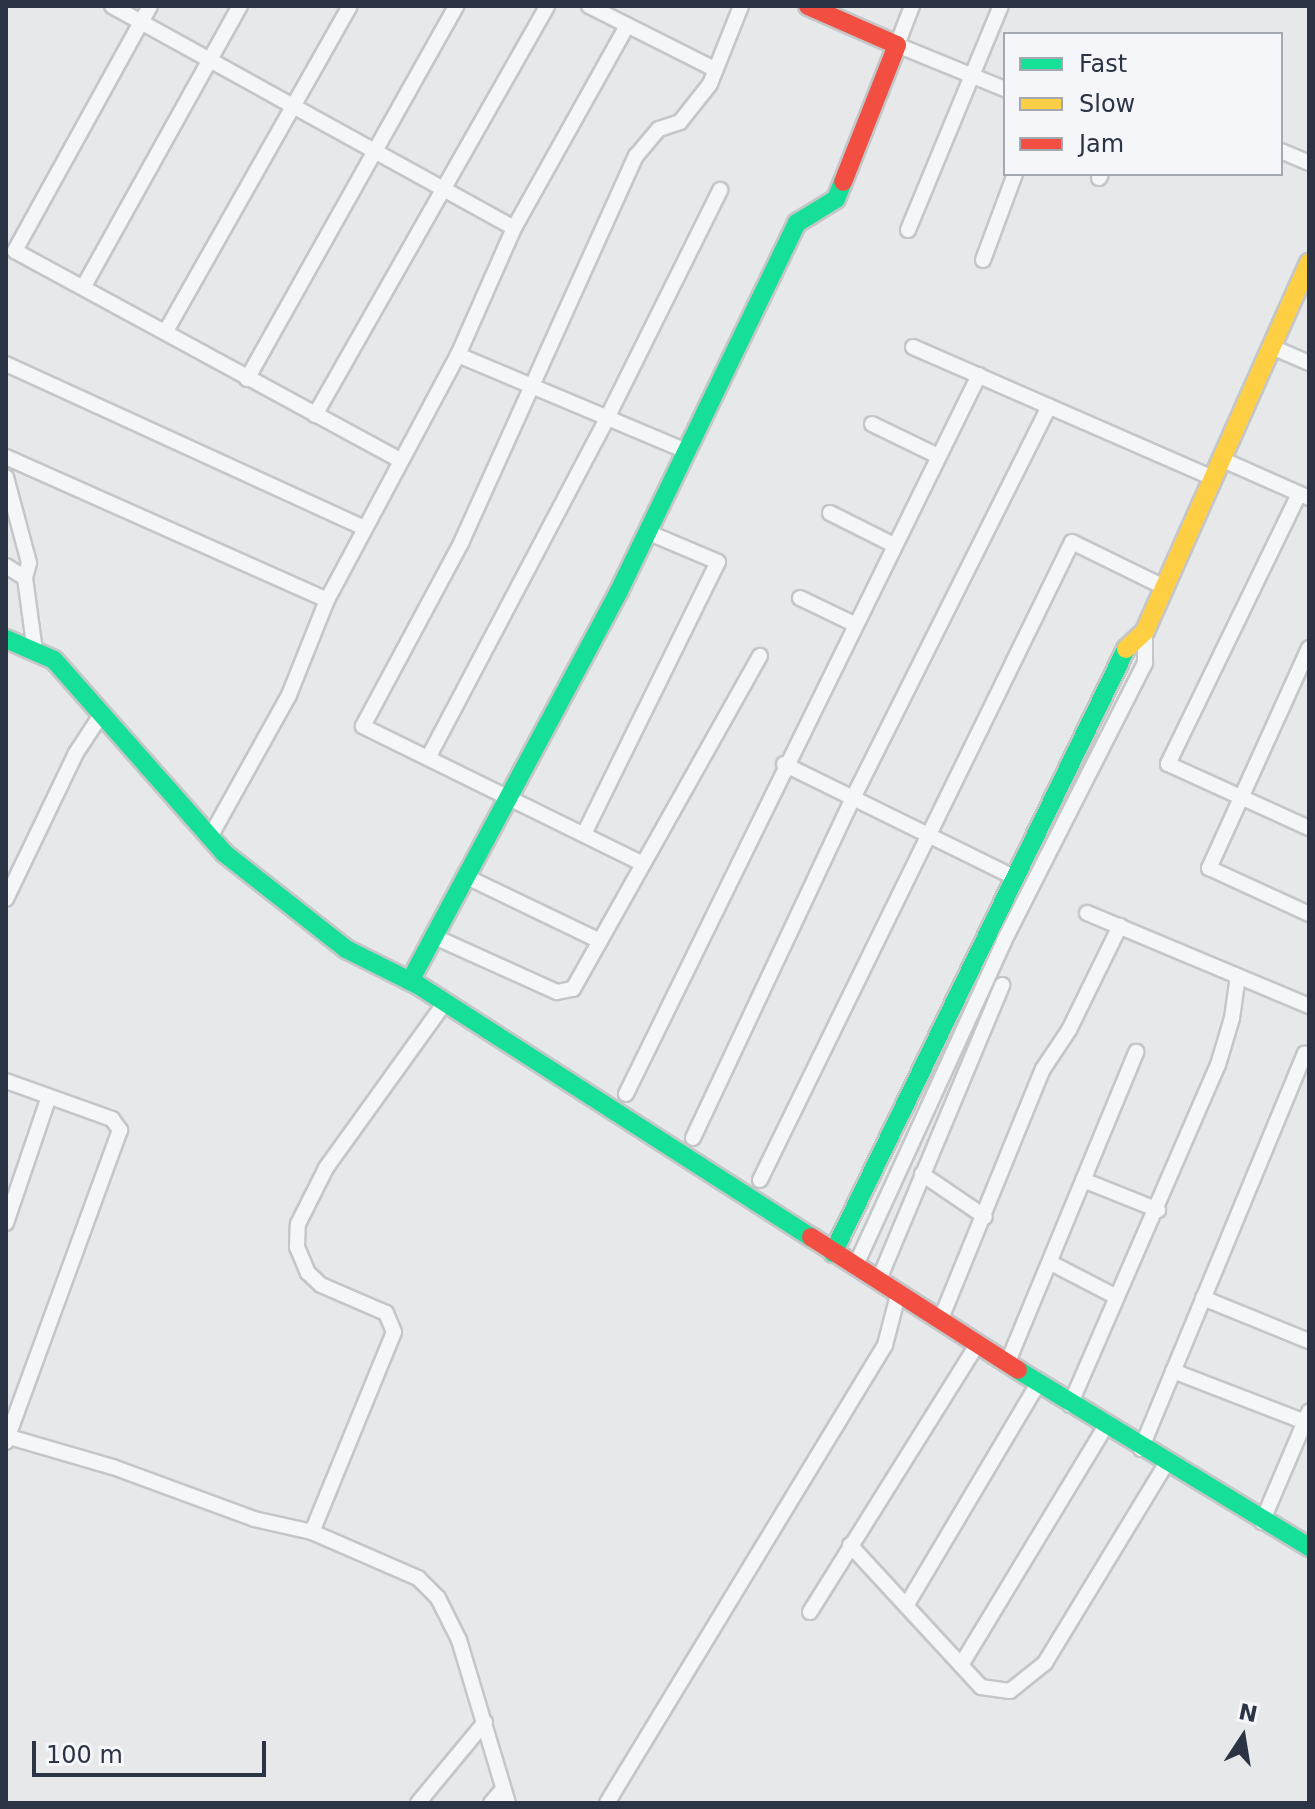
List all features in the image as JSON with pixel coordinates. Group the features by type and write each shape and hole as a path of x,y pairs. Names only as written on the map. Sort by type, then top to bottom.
{"street":[{"path":"112,6 514,228"},
{"path":"150,6 15,251 400,460"},
{"path":"84,286 240,6"},
{"path":"166,331 350,6"},
{"path":"247,379 456,6"},
{"path":"315,415 440,189 547,6"},
{"path":"589,6 714,69"},
{"path":"643,864 363,726 461,543 636,156 659,129 680,122 710,84 741,6"},
{"path":"410,981 469,878 647,532 797,223 836,199 912,6"},
{"path":"908,230 1001,6"},
{"path":"821,9 971,78 1003,88"},
{"path":"210,837 289,695 327,600 458,355 514,228 627,26"},
{"path":"1283,152 1309,163"},
{"path":"983,260 1014,176"},
{"path":"428,758 606,420 720,190"},
{"path":"855,1267 1004,941 1145,663 1145,631 1309,263"},
{"path":"913,347 1213,478"},
{"path":"1272,347 1309,363"},
{"path":"458,355 606,420 686,451"},
{"path":"6,364 365,528"},
{"path":"626,1094 784,764 979,375"},
{"path":"693,1138 853,798 1049,406"},
{"path":"872,424 938,456"},
{"path":"6,457 327,600"},
{"path":"1221,459 1304,496 1168,764 1309,828"},
{"path":"6,477 29,563 25,578 35,651"},
{"path":"830,513 894,545"},
{"path":"584,834 718,562 647,532"},
{"path":"760,1180 925,834 1072,542 1164,587"},
{"path":"6,566 25,578"},
{"path":"800,598 854,624"},
{"path":"833,1253 1122,652 1145,631"},
{"path":"6,639 54,660 210,837 247,874 346,949 410,981 1070,1405 1262,1522 1309,1547"},
{"path":"1309,648 1239,796 1209,868 1309,914"},
{"path":"435,937 557,992 573,989 760,656"},
{"path":"6,899 76,753 101,715"},
{"path":"784,764 1012,876"},
{"path":"469,878 600,941"},
{"path":"1087,913 1309,1006"},
{"path":"940,1321 1043,1069 1069,1030 1120,926"},
{"path":"1070,1405 1158,1210 1226,1042 1238,976"},
{"path":"878,1282 1002,985"},
{"path":"312,1532 394,1332 386,1313 321,1285 308,1273 297,1247 298,1224 326,1168 443,1005"},
{"path":"1141,1449 1308,1051"},
{"path":"1007,1364 1136,1052"},
{"path":"6,1081 112,1119 120,1137 7,1438 113,1467 254,1519 312,1532 384,1559 418,1578 438,1598 459,1640 505,1796 491,1803"},
{"path":"6,1223 49,1097"},
{"path":"922,1174 985,1217"},
{"path":"1083,1180 1158,1210"},
{"path":"1051,1263 1117,1297"},
{"path":"607,1803 885,1345 898,1295"},
{"path":"1203,1298 1309,1341"},
{"path":"810,1612 977,1345"},
{"path":"1173,1371 1307,1417 1262,1522"},
{"path":"906,1606 1038,1384"},
{"path":"961,1665 1105,1427"},
{"path":"850,1545 981,1687 1003,1693 1035,1674 1166,1464"},
{"path":"418,1803 485,1722"}],"traffic: fast":[{"path":"410,981 619,591 797,223 836,199 843,182"},
{"path":"6,639 54,660 224,853 346,949 418,985 811,1237"},
{"path":"833,1253 1126,649"},
{"path":"1018,1370 1309,1547"}],"traffic: slow":[{"path":"1126,649 1145,631 1309,263"}],"traffic: jam":[{"path":"808,6 897,45 843,182"},
{"path":"811,1237 1018,1370"}]}
